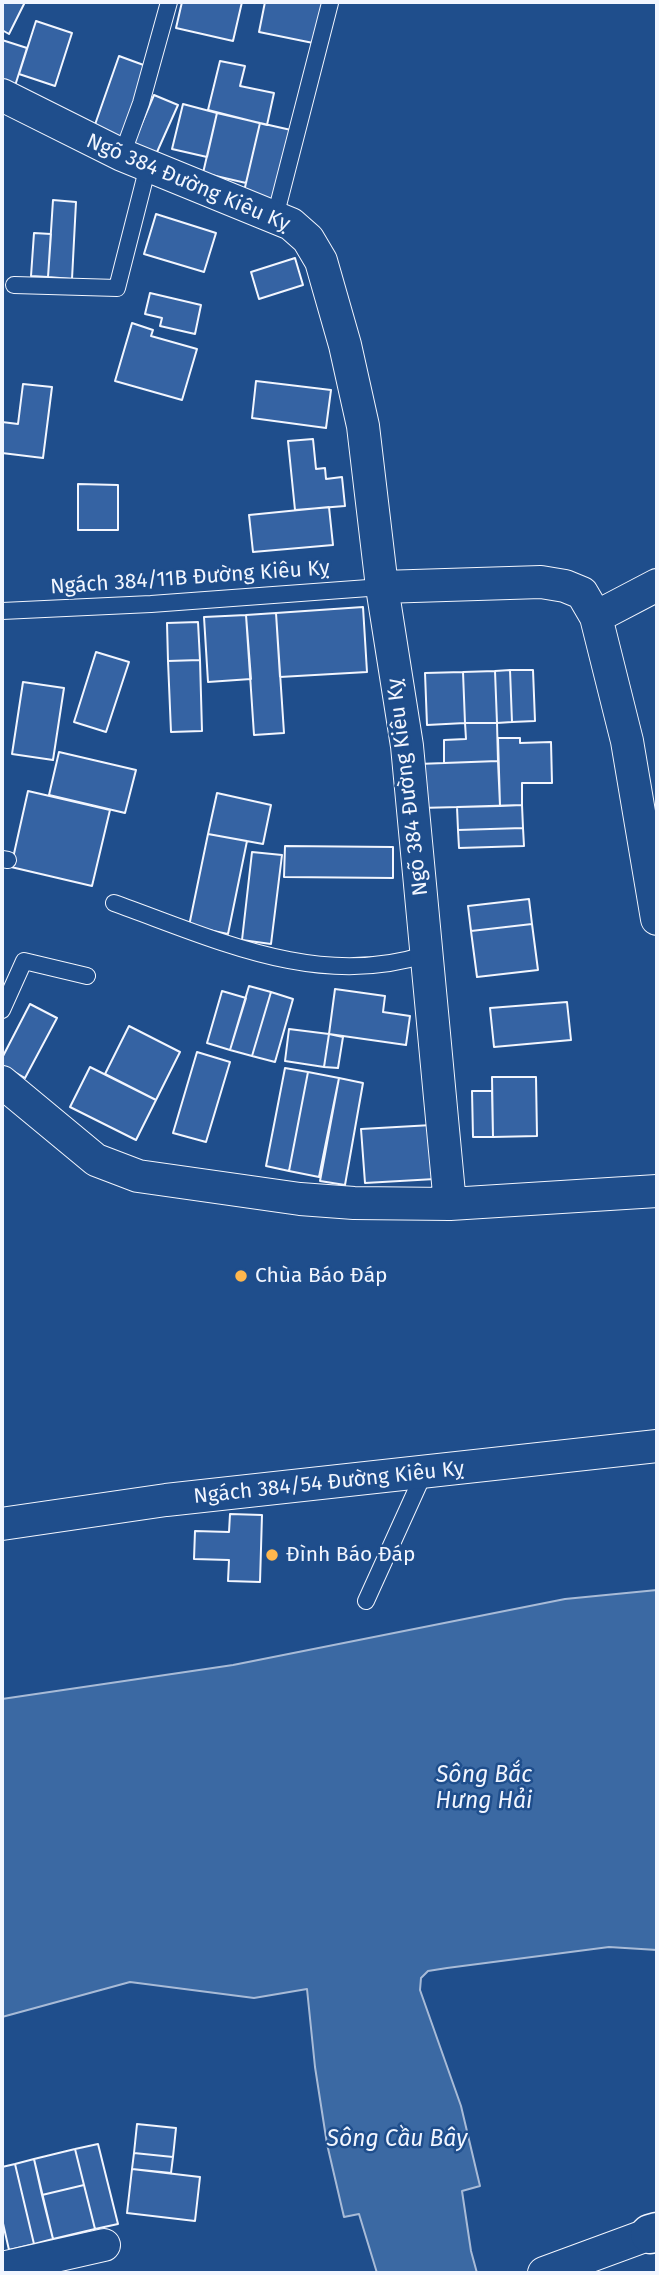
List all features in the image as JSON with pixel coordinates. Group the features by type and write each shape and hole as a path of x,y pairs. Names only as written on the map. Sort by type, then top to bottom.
{"street":[{"name":"Ngõ 384 Đường Kiêu Kỵ","path":"2,95 135,161 291,224 308,239 321,261 345,345 363,426 382,587 407,746 450,1204"},
{"path":"382,587 541,582 565,586 582,593 596,617 627,741 657,919"},
{"path":"596,617 657,585"},
{"path":"2,1082 96,1160 138,1176 300,1199 354,1203 450,1204 657,1191"},
{"name":"Ngách 384/54 Đường Kiêu Kỵ","path":"2,1524 166,1500 657,1446"},
{"path":"544,2273 599,2263 654,2233"},
{"path":"2,2268 104,2245"}],"lane":[{"path":"14,285 117,288 141,103 169,2"},
{"path":"275,217 330,3"},
{"name":"Ngách 384/11B Đường Kiêu Kỵ","path":"2,611 151,604 382,587"},
{"path":"114,903 238,947 302,964 367,967 399,963 427,954"},
{"path":"2,1010 24,961 87,976"},
{"path":"366,1601 424,1473"}],"water":[{"name":"Sông Bắc Hưng Hải","path":"657,1590 657,1950 609,1947 428,1971 421,1978 420,1990 461,2106 480,2186 462,2191 477,2273 377,2273 359,2214 344,2217 327,2144 307,1989 254,1998 130,1982 2,2017 2,1699 233,1665 565,1599"}],"building":[{"path":"2,2 25,2 9,34 2,30"},
{"path":"182,2 242,2 233,41 176,28"},
{"path":"265,2 327,2 318,44 259,32"},
{"path":"36,21 72,33 55,86 19,74"},
{"path":"2,40 27,48 14,89 2,85"},
{"path":"119,56 149,67 121,146 91,136"},
{"path":"220,61 245,66 240,86 274,93 267,125 208,110"},
{"path":"154,95 178,105 153,161 130,151"},
{"path":"183,104 217,113 207,157 172,149"},
{"path":"217,113 260,123 246,183 203,173"},
{"path":"260,123 291,130 273,207 242,200"},
{"path":"53,200 76,202 72,279 48,277"},
{"path":"156,214 216,233 204,272 144,254"},
{"path":"34,233 51,234 48,277 31,276"},
{"path":"295,258 303,285 259,299 251,272"},
{"path":"150,293 201,305 195,334 160,326 162,318 145,314"},
{"path":"132,323 153,330 151,336 197,349 182,400 115,381"},
{"path":"256,381 331,390 326,428 252,418"},
{"path":"23,384 52,387 43,458 2,453 2,422 18,424"},
{"path":"313,439 316,469 325,468 326,479 342,477 345,506 295,510 288,441"},
{"path":"78,484 118,485 118,530 78,530"},
{"path":"329,507 333,545 253,552 249,515"},
{"path":"363,607 367,672 280,677 276,613"},
{"path":"276,613 284,733 254,735 246,615"},
{"path":"246,615 251,679 208,682 204,617"},
{"path":"198,622 200,660 168,661 167,623"},
{"path":"96,652 129,662 106,732 74,722"},
{"path":"200,660 202,731 171,732 168,661"},
{"path":"510,670 533,670 535,721 512,722"},
{"path":"510,670 512,722 497,723 495,671"},
{"path":"495,671 497,723 465,723 463,672"},
{"path":"463,672 465,723 427,725 425,673"},
{"path":"23,682 64,688 53,760 12,754"},
{"path":"465,723 497,723 498,761 444,763 444,740 466,739"},
{"path":"498,738 520,738 520,743 551,742 552,783 522,783 522,805 500,806"},
{"path":"59,752 136,770 125,813 49,795"},
{"path":"498,761 500,806 419,808 418,764"},
{"path":"28,791 110,810 92,886 11,867"},
{"path":"217,793 271,805 263,844 208,834"},
{"path":"522,805 523,828 458,830 457,807"},
{"path":"523,828 524,846 459,848 458,830"},
{"path":"208,834 247,841 228,934 189,926"},
{"path":"285,846 393,847 393,878 284,877"},
{"path":"252,852 282,855 271,944 242,940"},
{"path":"529,899 532,924 471,931 468,906"},
{"path":"532,924 538,970 477,977 471,931"},
{"path":"249,986 271,992 252,1056 230,1050"},
{"path":"335,989 385,996 383,1012 410,1016 406,1045 329,1034"},
{"path":"222,991 246,998 230,1050 207,1043"},
{"path":"271,992 293,999 275,1062 252,1056"},
{"path":"567,1002 571,1040 494,1047 490,1008"},
{"path":"30,1004 57,1018 25,1078 2,1065 2,1058"},
{"path":"129,1026 180,1052 156,1100 105,1074"},
{"path":"289,1029 329,1034 324,1067 285,1061"},
{"path":"329,1034 343,1037 338,1068 324,1067"},
{"path":"197,1052 230,1062 206,1142 173,1133"},
{"path":"90,1067 156,1100 136,1140 70,1107"},
{"path":"285,1068 308,1072 289,1171 266,1166"},
{"path":"308,1072 339,1078 319,1177 289,1171"},
{"path":"492,1077 536,1077 537,1136 493,1137"},
{"path":"339,1078 363,1083 345,1185 320,1181"},
{"path":"472,1091 492,1091 493,1137 473,1137"},
{"path":"432,1125 435,1179 365,1183 361,1129"},
{"path":"230,1514 262,1515 260,1582 228,1581 229,1560 194,1559 195,1531 229,1532"},
{"path":"137,2124 176,2128 173,2157 134,2153"},
{"path":"98,2144 118,2224 95,2229 75,2149"},
{"path":"75,2149 84,2185 42,2195 34,2159"},
{"path":"134,2153 173,2157 171,2173 132,2169"},
{"path":"34,2159 53,2239 34,2244 15,2164"},
{"path":"15,2164 34,2244 9,2250 2,2219 2,2167"},
{"path":"132,2169 200,2177 195,2221 127,2213"},
{"path":"84,2185 95,2229 53,2239 42,2195"}],"place":[{"name":"Chùa Báo Đáp","path":"241,1276"},
{"name":"Đình Báo Đáp","path":"272,1555"}],"water label":[{"name":"Sông Cầu Bây","path":"397,2140"}]}
